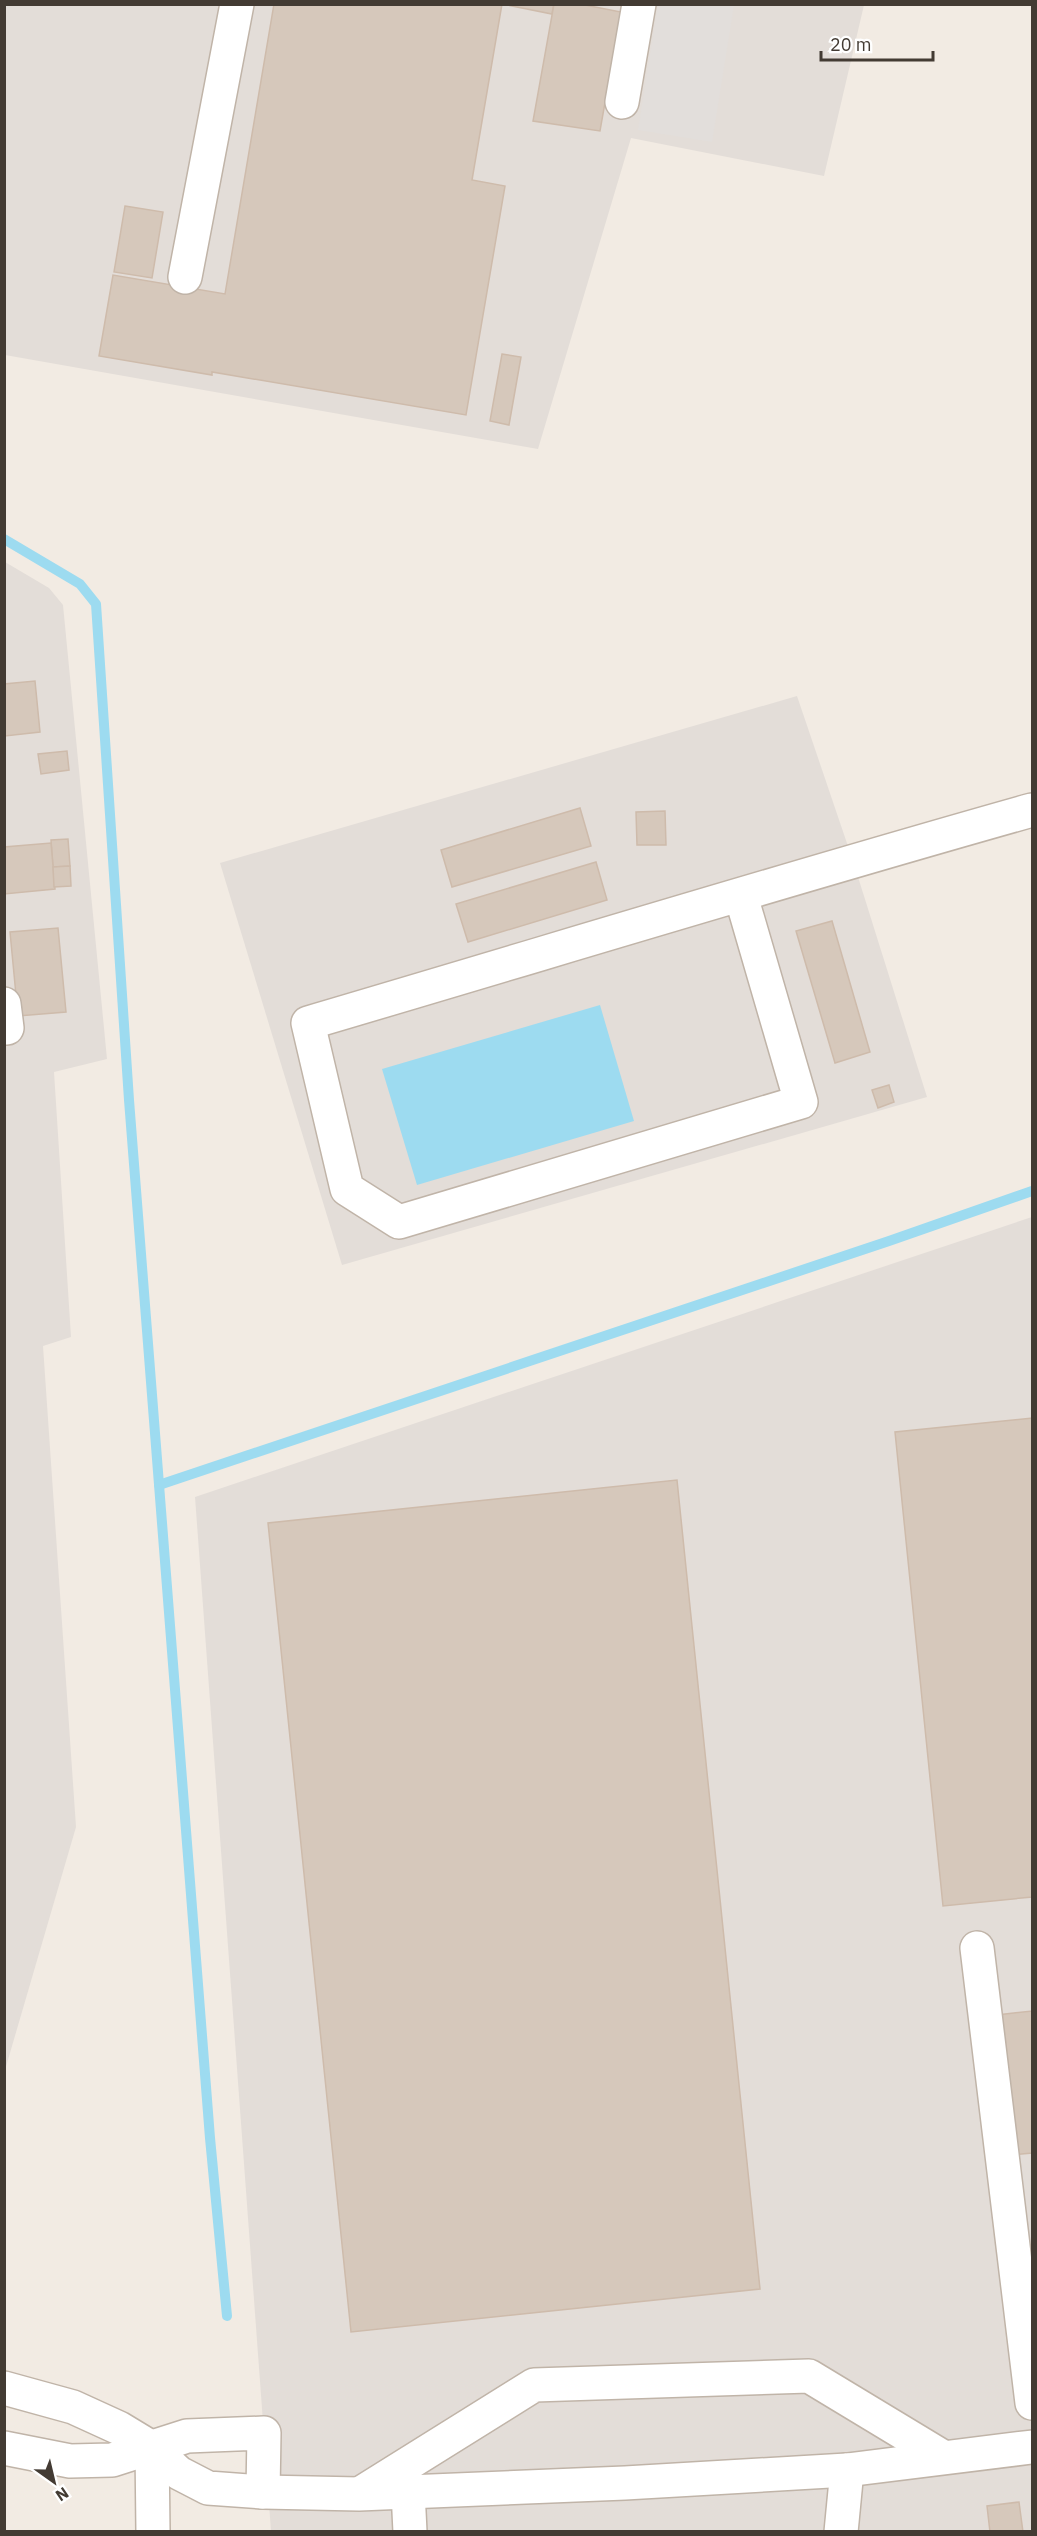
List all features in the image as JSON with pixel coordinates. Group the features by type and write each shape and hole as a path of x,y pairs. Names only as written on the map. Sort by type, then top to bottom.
{"street":[{"path":"185,277 237,4"},
{"path":"622,102 639,4"},
{"path":"741,896 801,1102 399,1222 347,1189 308,1023 1032,810"},
{"path":"977,1948 1032,2403"},
{"path":"359,2494 534,2385 809,2376 943,2457"},
{"path":"4,2388 73,2407 119,2427 152,2448 179,2473 208,2488 263,2492 359,2494 625,2483 847,2470 1032,2447"},
{"path":"4,2448 70,2461 112,2460 187,2436 264,2433 263,2492"},
{"path":"152,2448 153,2532"},
{"path":"841,2532 847,2470"},
{"path":"408,2491 410,2532"}],"shaded area":[{"path":"4,5 864,5 824,176 631,138 538,449 5,355"},
{"path":"658,5 734,5 712,142 638,130"},
{"path":"5,562 49,588 63,605 107,1059 54,1072 71,1337 43,1346 76,1827 5,2070"},
{"path":"797,696 853,861 927,1097 342,1265 220,863"},
{"path":"1032,1217 1032,2531 271,2531 195,1497"}],"water":[{"path":"600,1005 634,1121 417,1185 382,1069"}],"building":[{"path":"274,4 502,4 472,180 505,186 466,415 212,372 212,375 99,356 113,275 225,294"},
{"path":"502,4 554,4 552,14"},
{"path":"554,4 580,4 621,12 600,131 533,121"},
{"path":"125,206 163,212 152,278 114,272"},
{"path":"502,354 521,357 509,425 490,421"},
{"path":"35,681 40,732 5,736 4,684"},
{"path":"67,751 69,770 41,774 38,754"},
{"path":"580,808 591,846 452,887 441,850"},
{"path":"665,811 666,845 637,845 636,812"},
{"path":"68,839 70,866 53,867 51,840"},
{"path":"51,843 55,889 4,894 4,847"},
{"path":"596,862 607,900 468,942 456,904"},
{"path":"70,866 71,886 54,887 53,867"},
{"path":"832,921 870,1052 835,1063 796,931"},
{"path":"58,928 66,1012 18,1016 10,932"},
{"path":"889,1085 894,1102 878,1108 872,1090"},
{"path":"1032,1418 1032,1897 943,1906 895,1432"},
{"path":"677,1480 760,2289 351,2332 268,1523"},
{"path":"1032,2011 1032,2153 1012,2155 997,2015"},
{"path":"1019,2502 1023,2532 990,2532 987,2506"}],"waterway":[{"path":"4,539 80,584 96,604 129,1100 210,2138 227,2316"},
{"path":"159,1485 1032,1191"}]}
